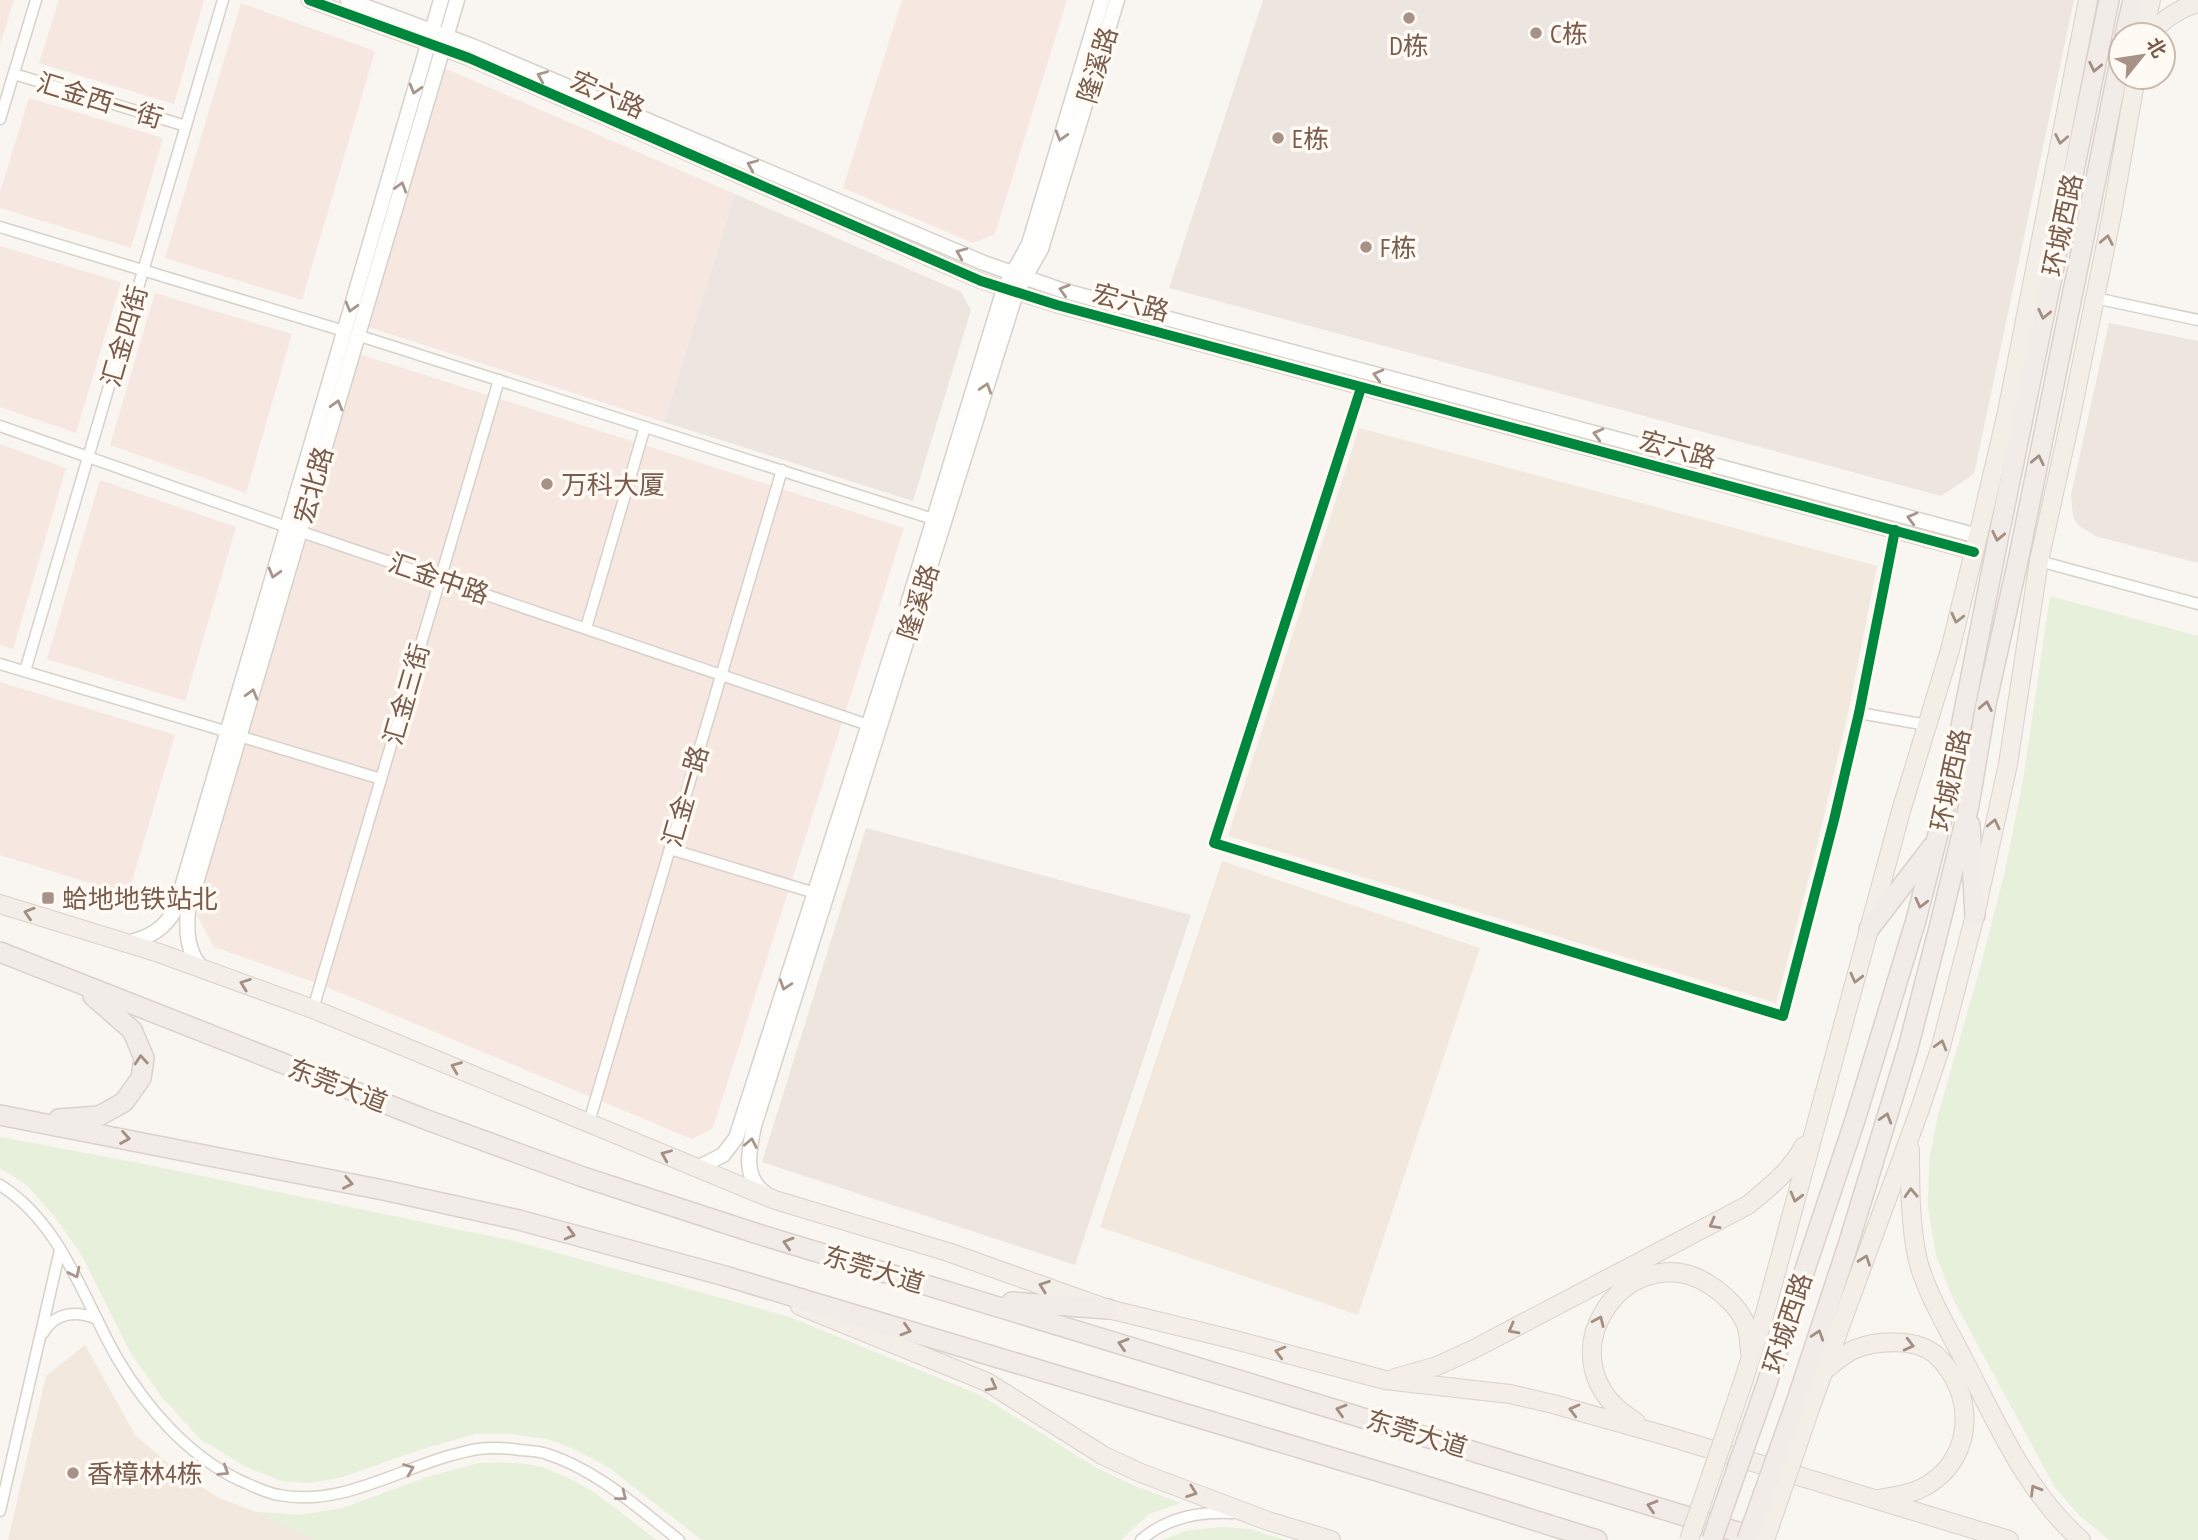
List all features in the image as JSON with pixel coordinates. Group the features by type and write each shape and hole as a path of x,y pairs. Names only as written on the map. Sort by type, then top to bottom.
{"highway":[{"name":"环城西路","path":"1712,1540 1855,1120 1916,920 1937,840 2109,0"},
{"path":"2128,21 2133,0"},
{"name":"环城西路","path":"1747,1540 1805,1401 1849,1242 1908,1048 1969,805 1986,704 2114,91"},
{"path":"1969,805 1975,915"},
{"path":"1868,929 1937,840"},
{"name":"东莞大道","path":"0,952 427,1120 583,1177 755,1233 1765,1540"},
{"path":"34,1122 99,1116 124,1102 141,1078 144,1058 132,1030 104,1004 67,978"},
{"name":"东莞大道","path":"0,1115 519,1220 725,1276 1410,1481 1597,1540"},
{"path":"972,1298 1108,1309"}],"main road":[{"path":"1689,1540 1765,1313 1868,929 1950,650 2009,399 2088,0"},
{"path":"2146,21 2151,0"},
{"path":"2164,21 2178,9 2198,3"},
{"path":"1765,1540 1805,1401 1825,1370 1941,1046 1975,915 2010,752 2039,561 2095,298 2133,91"},
{"path":"0,905 126,943 313,1009 775,1200 948,1252 1108,1309 1385,1380 1510,1394 1654,1432 2009,1540"},
{"path":"1385,1380 1437,1366 1474,1349 1748,1205 1795,1162 1814,1127"},
{"path":"1910,1136 1912,1217 1917,1251 1937,1307 2039,1497 2081,1540"},
{"path":"1654,1432 1619,1412 1601,1389 1592,1367 1591,1341 1601,1313 1620,1291 1643,1277 1675,1272 1701,1279 1725,1294 1746,1324 1751,1358"},
{"path":"725,1276 987,1382 1104,1456 1141,1473 1253,1515 1331,1540"},
{"path":"1825,1370 1853,1349 1884,1341 1908,1343 1935,1354 1952,1375 1963,1401 1966,1431 1958,1453 1943,1472 1928,1485 1917,1490 1874,1500"}],"street":[{"path":"0,119 37,0"},
{"name":"汇金四街","path":"25,671 223,0"},
{"name":"宏六路","path":"309,0 437,39 984,263 1074,293 1976,544"},
{"name":"宏六路","path":"348,0 981,281 1010,291 1895,530 1976,544"},
{"name":"宏北路","path":"126,943 160,930 176,908 233,734 437,39 441,0"},
{"name":"宏北路","path":"437,39 457,0"},
{"name":"隆溪路","path":"1019,275 1102,0"},
{"name":"隆溪路","path":"696,1168 723,1155 736,1138 815,892 874,726 933,519 1010,291 1019,275 1041,249 1117,0"},
{"name":"汇金西一街","path":"14,74 186,126"},
{"path":"0,227 351,333 933,519"},
{"name":"隆溪路","path":"775,1200 759,1190 753,1180 748,1151 754,1126 874,726 1010,291"},
{"path":"2095,298 2198,320"},
{"name":"汇金三街","path":"313,1009 499,380"},
{"path":"1361,387 1214,843 1783,1016 1834,820 1895,530"},
{"name":"汇金中路","path":"0,426 293,529 874,726"},
{"path":"586,628 645,427"},
{"name":"汇金一路","path":"589,1122 782,470"},
{"path":"2039,561 2198,604"},
{"path":"0,664 381,779"},
{"path":"1858,713 1927,725"},
{"name":"宏北路","path":"203,969 197,963 189,943 188,910 233,734"},
{"path":"670,849 815,892"},
{"path":"0,1185 18,1196 44,1226 69,1262 118,1360 150,1405 191,1450 238,1479 278,1495 312,1497 345,1492 423,1463 477,1449 544,1452 600,1479 679,1540"},
{"path":"0,1511 60,1250"},
{"path":"39,1342 45,1328 69,1313 84,1313 97,1319"},
{"path":"1141,1540 1156,1527 1181,1517 1221,1513 1253,1515"}],"shaded area":[{"path":"0,0 14,0 0,45"},
{"path":"59,0 204,0 174,104 39,63"},
{"path":"902,0 1067,0 995,234 973,243 843,188"},
{"path":"1263,0 2074,0 1974,474 1941,496 1169,288"},
{"path":"241,3 375,51 302,300 165,258"},
{"path":"444,68 735,194 664,422 368,327"},
{"path":"29,98 163,138 131,248 0,208 0,192"},
{"path":"735,194 961,292 971,310 913,501 664,422"},
{"path":"0,246 121,282 76,433 0,407"},
{"path":"155,293 292,334 246,493 110,445"},
{"path":"2109,323 2198,341 2198,563 2095,536 2078,525 2073,516 2071,495"},
{"path":"359,354 904,528 713,1128 692,1139 322,985 214,947 195,912"},
{"path":"1359,428 1877,566 1848,713 1776,1003 1228,836"},
{"path":"0,444 66,468 13,649 0,645"},
{"path":"100,480 236,527 185,701 47,659"},
{"path":"0,682 175,735 128,895 0,855"},
{"path":"866,828 1191,915 1075,1265 762,1162"},
{"path":"1222,861 1480,948 1358,1315 1100,1227"},
{"path":"85,1345 135,1435 176,1470 217,1497 256,1512 300,1515 343,1508 428,1477 479,1463 508,1463 541,1467 562,1475 592,1491 656,1540 8,1540 46,1376"}],"green space":[{"path":"2050,596 2198,636 2198,1540 2109,1540 2078,1514 2054,1486 1953,1299 1936,1255 1928,1208 1929,1161 1938,1115 2005,871 2023,780"},
{"path":"0,1137 514,1241 790,1317 980,1395 1097,1468 1181,1503 1149,1514 1121,1540 702,1540 608,1467 548,1439 509,1434 475,1434 419,1450 343,1477 311,1483 281,1481 244,1466 200,1439 161,1396 130,1352 81,1254 55,1217 27,1185 0,1168"},
{"path":"479,1463 527,1464 559,1474 602,1499 656,1540 315,1540 256,1512 300,1515 343,1508 428,1477"},
{"path":"1221,1527 1250,1529 1285,1540 1163,1540 1185,1531"}],"cycle path":[{"path":"309,0 469,58 981,281 1057,305 1974,552"},
{"path":"1361,388 1214,843 1783,1016 1859,713 1895,530"}],"place":[{"name":"D栋","path":"1409,18"},
{"name":"C栋","path":"1536,33"},
{"name":"E栋","path":"1278,138"},
{"name":"F栋","path":"1366,247"},
{"name":"万科大厦","path":"547,484"},
{"name":"蛤地地铁站北","path":"48,898"},
{"name":"香樟林4栋","path":"73,1473"}]}
